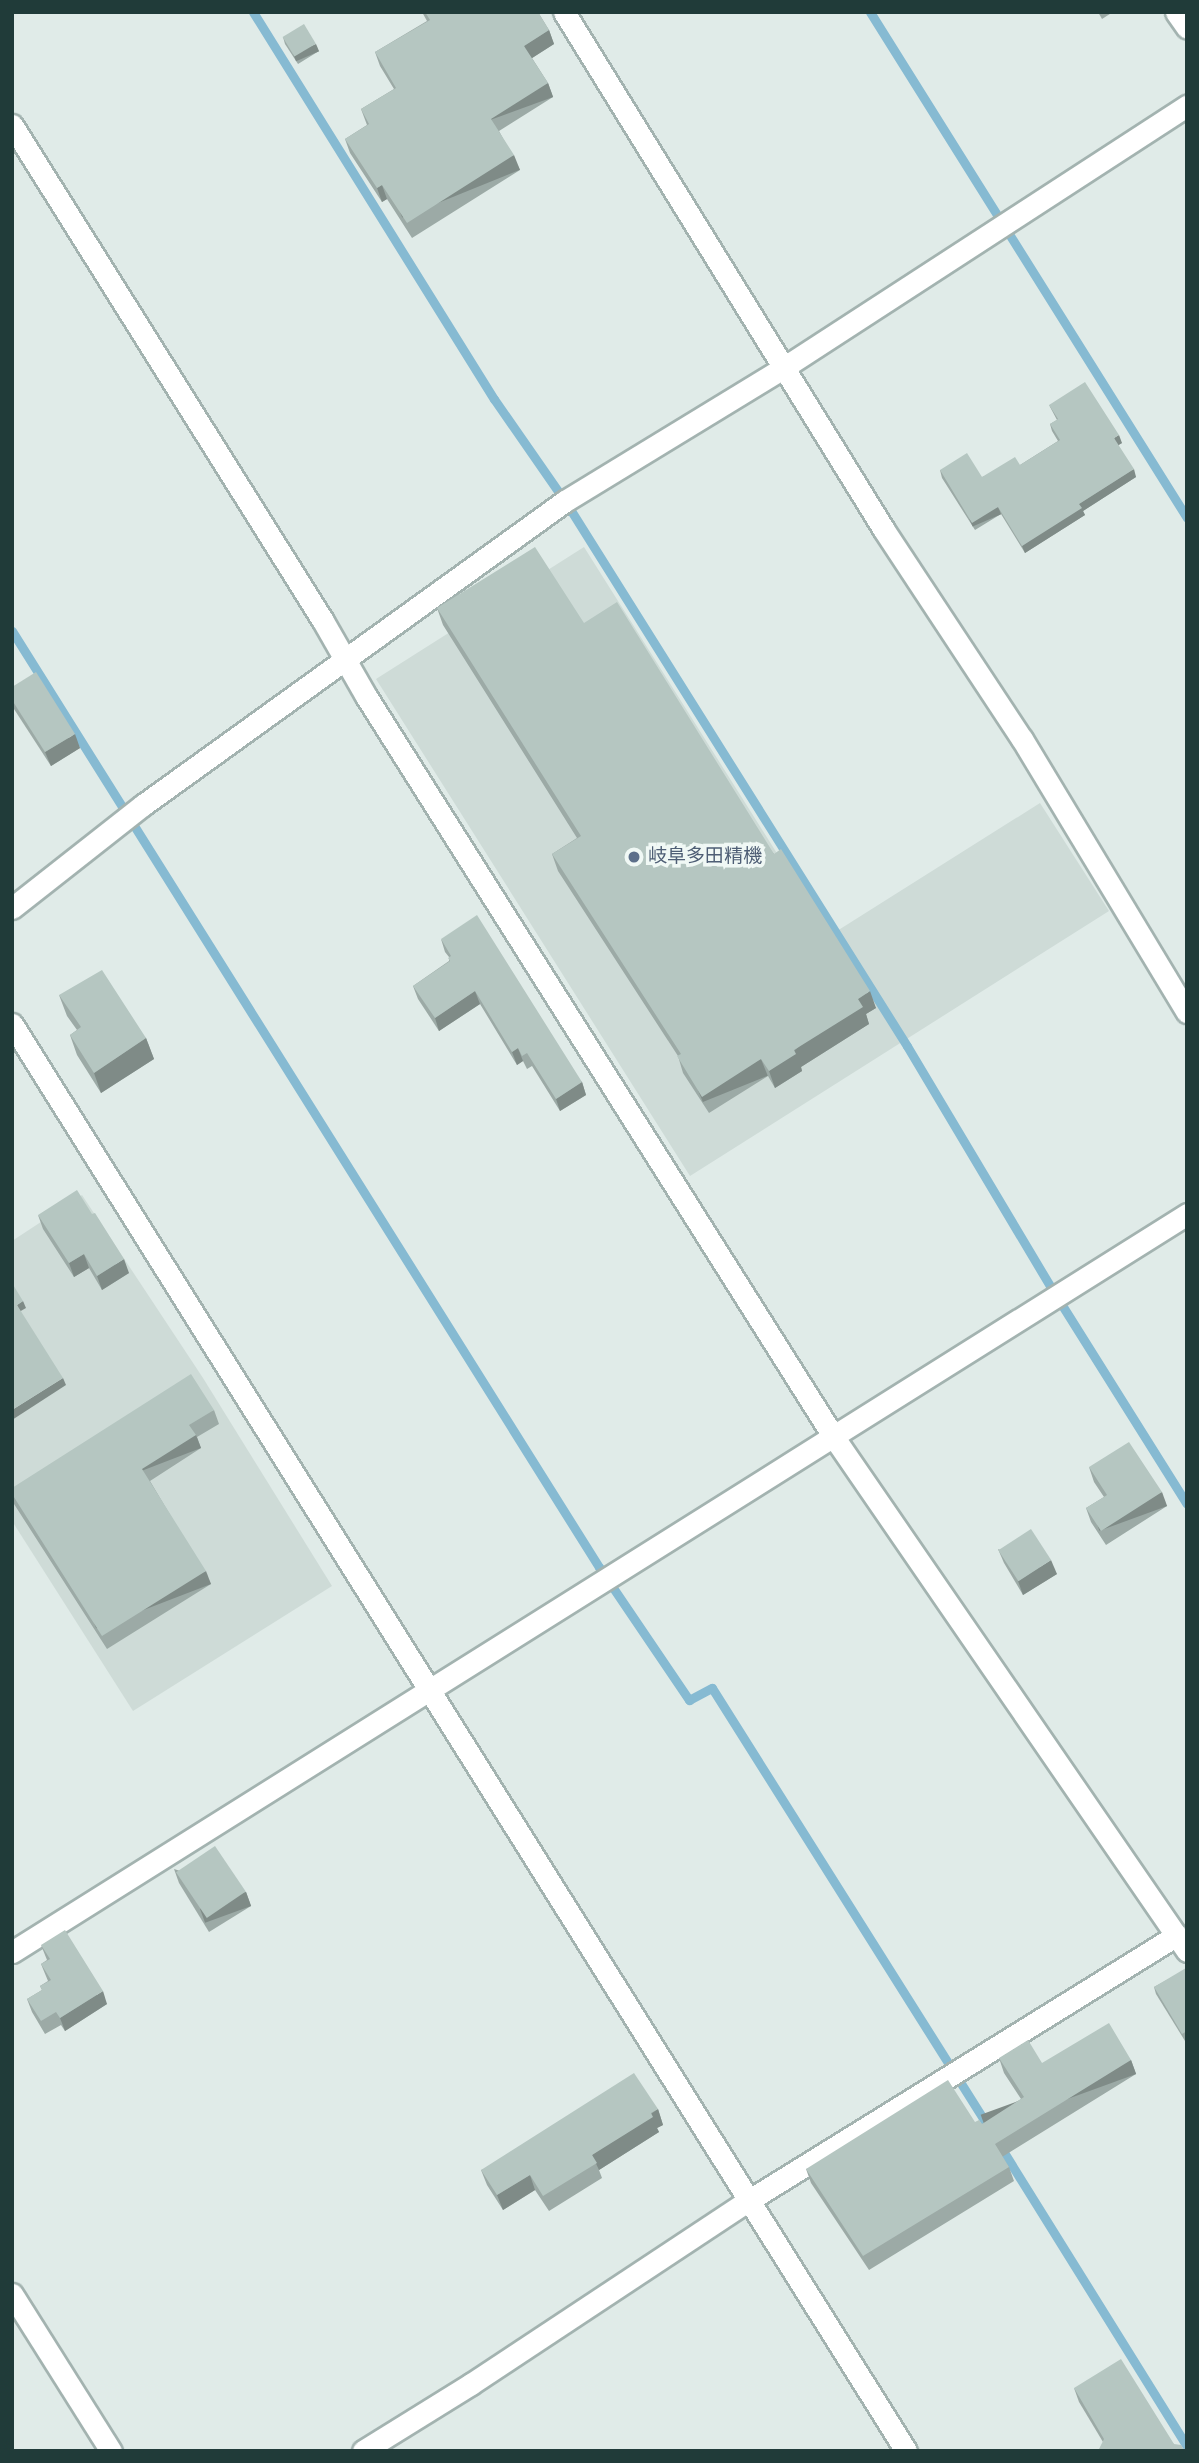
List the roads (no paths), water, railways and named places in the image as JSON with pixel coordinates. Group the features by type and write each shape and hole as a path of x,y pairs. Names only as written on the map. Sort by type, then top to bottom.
{"street":[{"path":"564,12 783,368 1022,739 1187,1012"},
{"path":"1176,12 1187,28"},
{"path":"12,908 143,805 565,501 783,368 1187,106"},
{"path":"12,125 316,609 345,662 833,1436 1182,1943 751,2199 471,2384 363,2451"},
{"path":"12,1024 751,2199 906,2451"},
{"path":"12,1952 1187,1214"},
{"path":"12,2294 110,2451"}],"waterway":[{"path":"253,12 494,399 565,501 907,1046 1050,1286 1187,1504"},
{"path":"870,12 1187,518"},
{"path":"12,631 599,1567 689,1700 712,1688 991,2131"},
{"path":"1000,2146 1187,2446"}],"place":[{"name":"岐阜多田精機","path":"634,857"}]}
